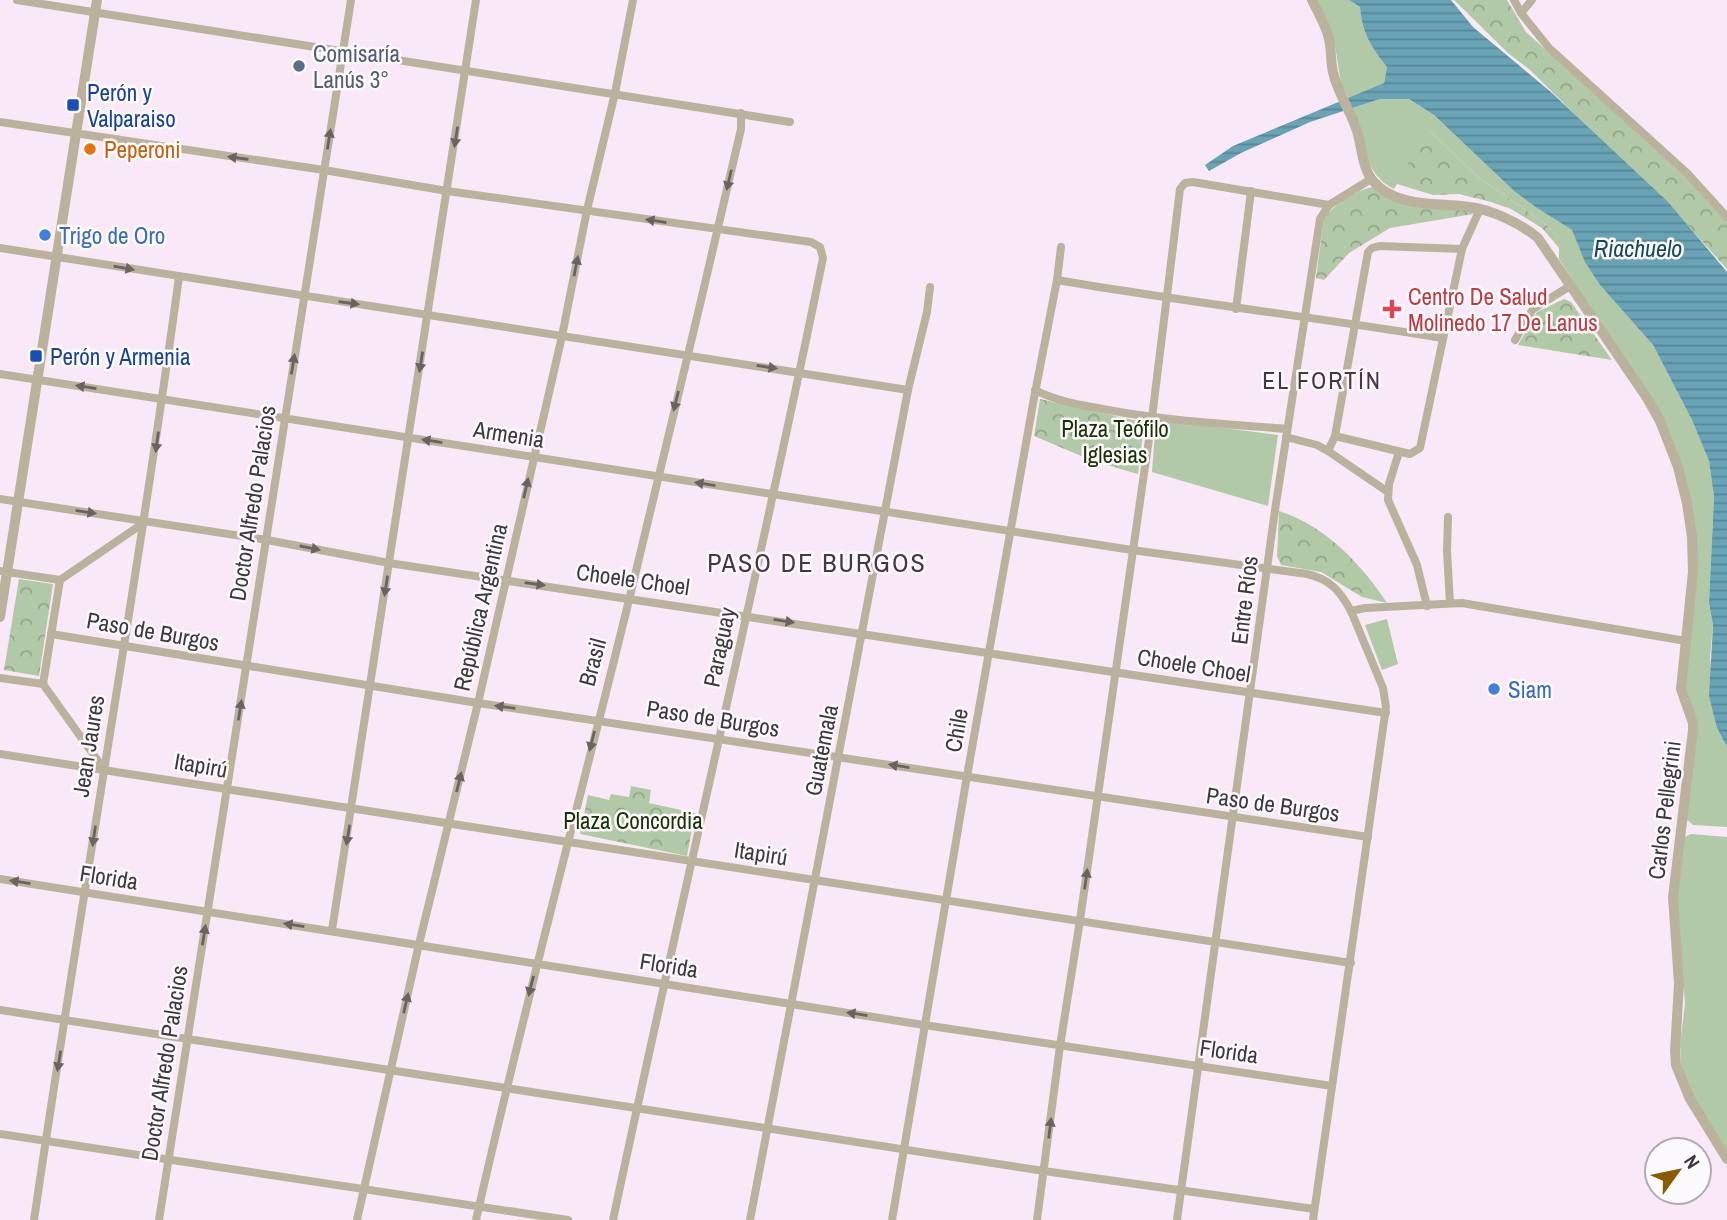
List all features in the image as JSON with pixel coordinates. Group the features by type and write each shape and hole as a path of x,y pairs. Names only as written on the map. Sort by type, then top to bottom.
{"street":[{"path":"17,0 790,122"},
{"path":"0,617 4,571 38,380 97,0"},
{"name":"Doctor Alfredo Palacios","path":"159,1220 351,0"},
{"path":"332,930 476,0"},
{"name":"República Argentina","path":"357,1220 562,336 633,0"},
{"path":"1037,1220 1152,418 1180,189 1185,183 1193,182 1329,205 1371,179 1353,121 1337,86 1327,33 1312,0"},
{"path":"1514,0 1549,48 1688,173 1727,218"},
{"path":"1521,13 1532,0"},
{"name":"Brasil","path":"476,1220 536,964 718,230 741,130 741,113"},
{"path":"0,122 718,230"},
{"name":"Carlos Pellegrini","path":"1371,179 1379,187 1410,201 1479,209 1532,233 1543,244 1647,398 1660,421 1678,467 1692,537 1693,572 1681,689 1693,730 1673,897 1679,984 1675,1051 1676,1065 1689,1099 1727,1159"},
{"path":"1236,309 1251,191"},
{"name":"Entre Ríos","path":"1177,1220 1287,433 1320,219 1329,205"},
{"path":"1335,436 1399,452 1415,453 1422,443 1462,249 1479,209"},
{"name":"Paraguay","path":"614,1220 823,258 820,247 810,242 718,230"},
{"path":"1328,451 1335,436 1368,253 1379,246 1462,249"},
{"name":"Chile","path":"892,1220 1061,247"},
{"path":"0,248 908,390"},
{"name":"Jean Jaures","path":"34,1220 103,768 145,522 179,277"},
{"path":"1057,280 1168,299 1442,338"},
{"path":"1515,340 1533,309 1570,286"},
{"name":"Guatemala","path":"750,1220 930,287"},
{"name":"Armenia","path":"0,374 1132,550 1307,574 1327,580 1344,597 1351,611 1386,694 1386,713 1313,1220"},
{"path":"1035,390 1053,398 1082,405 1152,418 1287,433 1318,444 1388,492"},
{"path":"1399,452 1388,492 1391,508 1417,565 1427,606"},
{"name":"Choele Choel","path":"0,499 267,540 389,563 862,632 1386,713"},
{"path":"1448,517 1450,603"},
{"path":"4,571 60,580 145,522"},
{"path":"60,580 43,684 103,768"},
{"path":"1351,611 1450,603 1686,641"},
{"name":"Paso de Burgos","path":"51,634 478,703 1368,837"},
{"path":"0,678 43,684"},
{"name":"Itapirú","path":"0,754 1351,963"},
{"name":"Florida","path":"0,879 924,1025 1332,1086"},
{"path":"0,1010 1044,1171 1314,1209"},
{"path":"0,1134 568,1220"}],"green space":[{"path":"1316,0 1349,0 1360,7 1368,39 1387,67 1384,83 1349,99 1341,84 1335,45"},
{"path":"1454,0 1507,0 1526,32 1689,179 1727,222 1727,269 1688,226 1530,70 1508,53"},
{"path":"1380,99 1409,99 1434,115 1514,191 1572,230 1600,285 1653,345 1692,420 1709,461 1714,497 1709,603 1713,625 1710,658 1717,728 1727,747 1727,827 1693,825 1685,818 1695,741 1684,695 1695,537 1667,428 1559,259 1559,238 1546,224 1479,178 1430,131 1394,189 1376,175 1365,154 1353,108"},
{"path":"1430,131 1479,178 1546,224 1559,238 1559,248 1542,228 1511,209 1459,194 1433,195 1397,184 1422,136"},
{"path":"1374,187 1474,212 1390,228 1349,253 1324,280 1316,278 1324,218 1346,198"},
{"path":"1564,299 1571,302 1612,360 1518,345 1537,312"},
{"name":"Plaza Teófilo Iglesias","path":"1040,399 1142,422 1144,425 1138,474 1093,461 1034,436"},
{"path":"1156,419 1278,435 1268,506 1152,472"},
{"path":"1279,511 1296,517 1327,536 1354,561 1387,603 1362,597 1321,572 1281,565 1277,556"},
{"path":"19,579 53,584 39,676 4,670"},
{"path":"1387,619 1398,664 1382,670 1365,625"},
{"name":"Plaza Concordia","path":"631,786 651,790 649,803 695,813 687,856 580,834 588,795 609,800 611,794 629,797"},
{"path":"1691,834 1727,837 1727,1150 1690,1091 1681,1064 1680,1044 1685,1004 1677,894 1683,838"}],"water":[{"name":"Riachuelo","path":"1349,0 1451,0 1473,27 1552,93 1668,202 1727,272 1727,747 1717,728 1709,696 1713,625 1709,603 1714,497 1709,461 1692,420 1653,345 1600,285 1585,262 1572,230 1514,191 1434,115 1409,99 1380,99 1310,122 1241,153 1209,171 1205,165 1233,146 1384,83 1387,67 1368,39 1360,7"}],"place":[{"name":"Comisaría Lanús 3°","path":"299,66"},
{"name":"Perón y Valparaiso","path":"73,105"},
{"name":"Peperoni","path":"90,149"},
{"name":"Trigo de Oro","path":"45,235"},
{"name":"Centro De Salud Molinedo 17 De Lanus","path":"1392,309"},
{"name":"Perón y Armenia","path":"36,356"},
{"name":"Siam","path":"1494,689"}],"district":[{"name":"EL FORTÍN","path":"1322,380"},
{"name":"PASO DE BURGOS","path":"817,562"}]}
